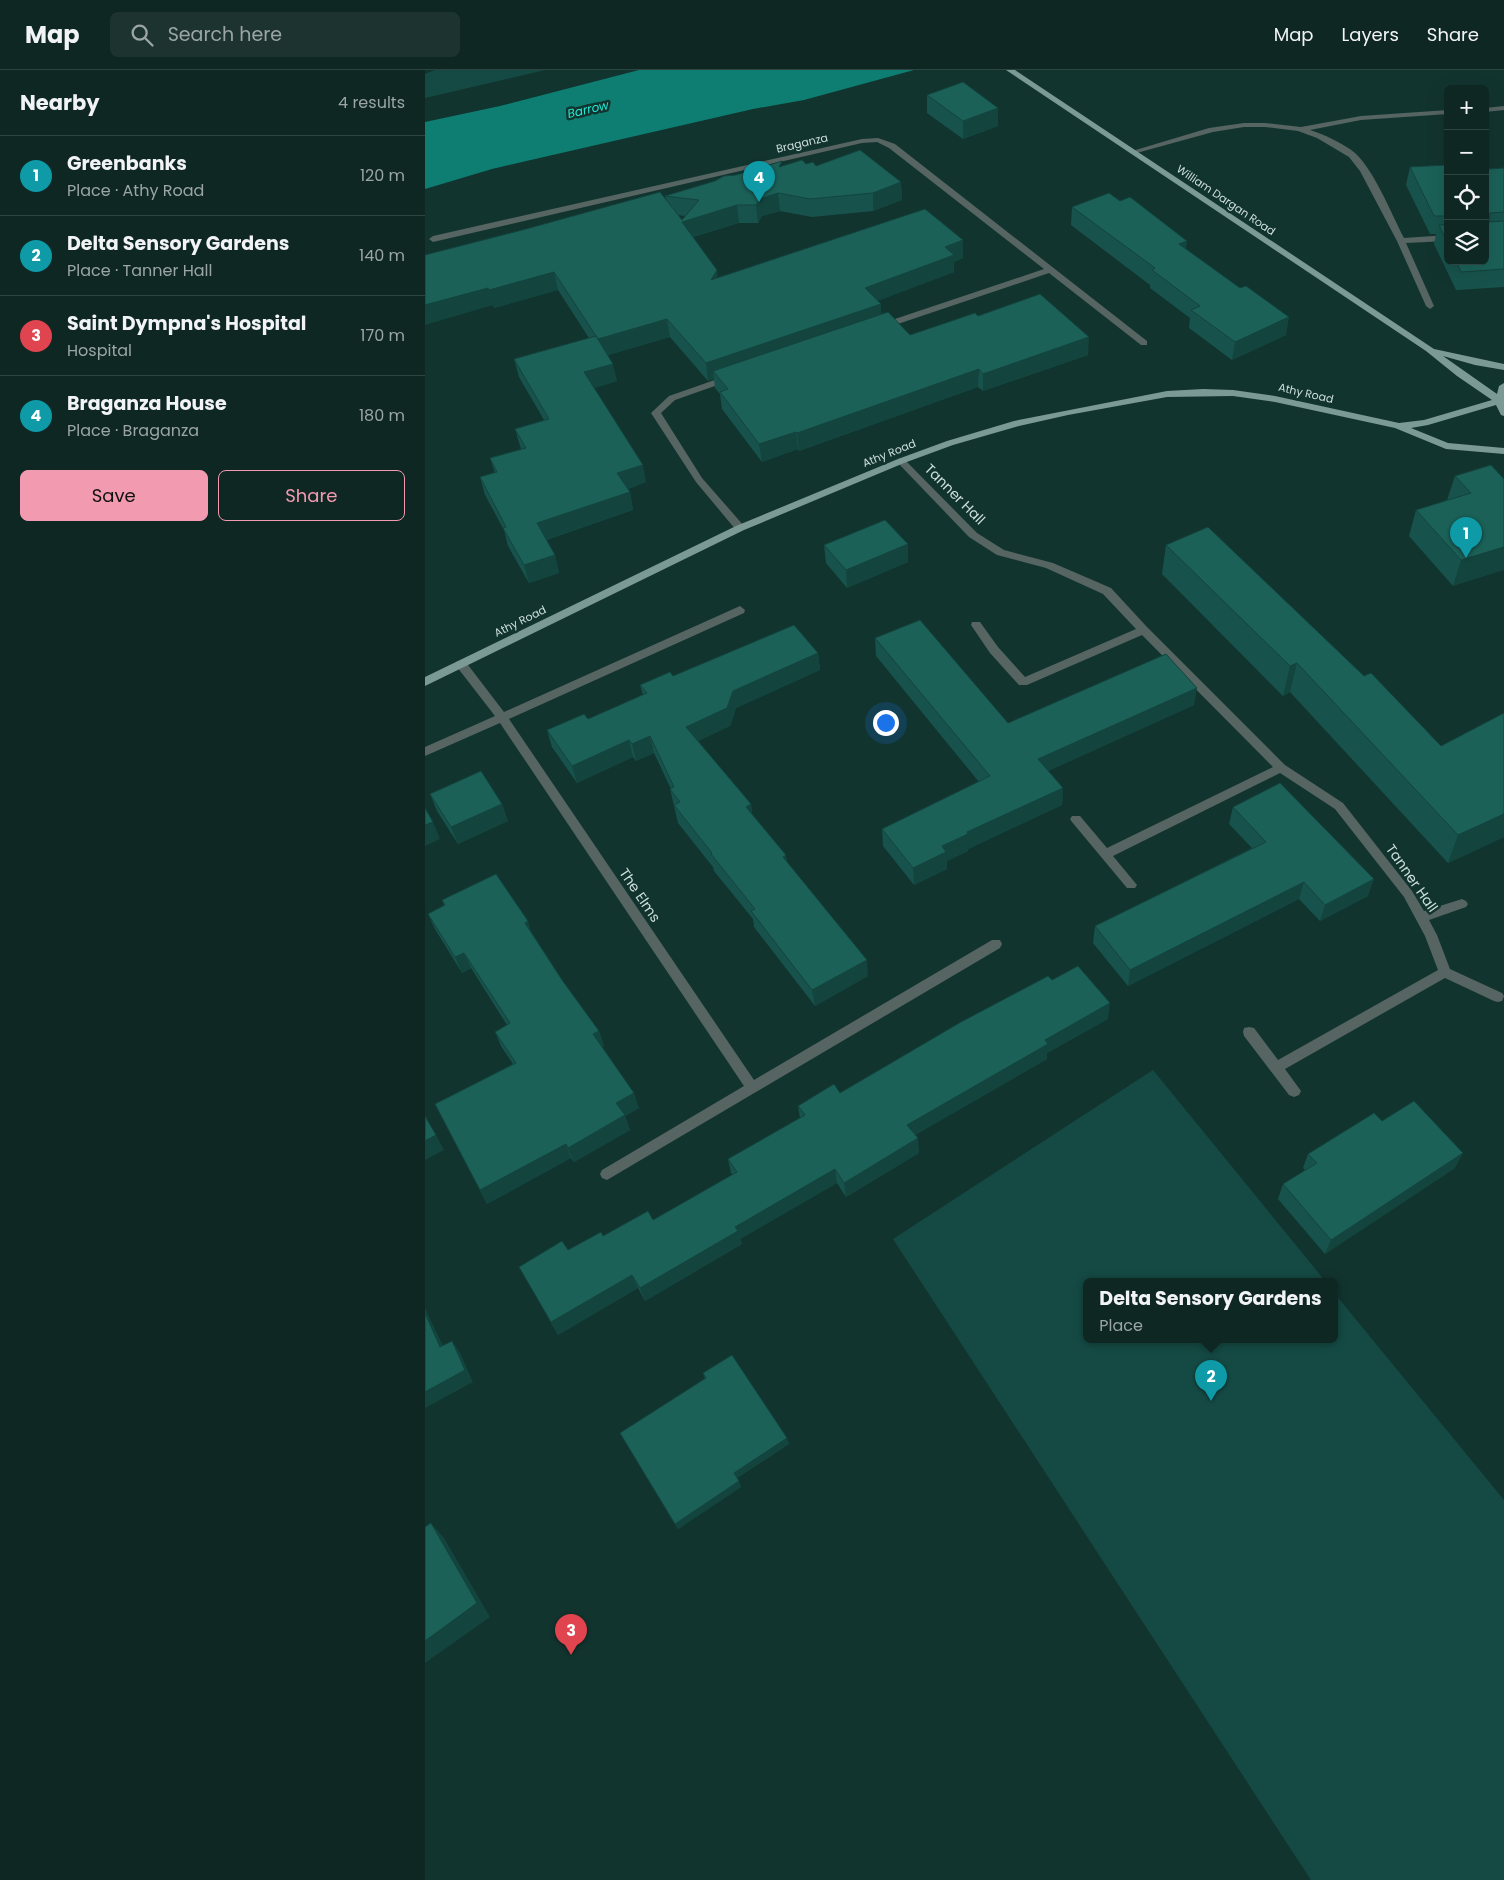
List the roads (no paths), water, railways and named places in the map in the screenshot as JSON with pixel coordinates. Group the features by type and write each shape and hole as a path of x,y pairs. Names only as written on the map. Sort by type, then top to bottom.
{"main road":[{"name":"William Dargan Road","path":"1010,70 1429,349 1460,374 1499,400"},
{"name":"William Dargan Road","path":"1429,349 1475,362 1504,367"},
{"path":"1504,386 1499,400 1504,414"},
{"name":"Athy Road","path":"425,682 740,528 901,461 1017,423 1167,394 1194,392 1233,393 1275,399 1398,426 1446,446 1504,451"},
{"name":"Athy Road","path":"1398,426 1425,423 1499,400"}],"street":[{"path":"1489,110 1504,108"},
{"path":"1299,129 1361,118 1444,112"},
{"path":"1133,152 1213,130 1243,124 1299,129 1320,136 1352,155 1364,170 1401,241 1430,306"},
{"name":"Braganza","path":"433,239 861,141 878,140 892,146 1144,343"},
{"path":"1401,241 1444,238"},
{"path":"873,330 1050,270"},
{"path":"740,528 699,480 656,413 672,398 742,374"},
{"name":"Tanner Hall","path":"901,461 973,535 1001,552 1049,565 1107,591 1143,630 1281,768 1339,806 1408,894 1422,916 1445,972"},
{"path":"425,752 740,610"},
{"path":"976,625 994,650 1023,682 1143,630"},
{"name":"The Elms","path":"461,664 503,718 752,1088"},
{"path":"1106,854 1281,768"},
{"path":"1076,819 1131,885"},
{"path":"1422,916 1462,904"},
{"path":"607,1174 996,944"},
{"path":"1277,1067 1445,972 1498,997"},
{"path":"1249,1032 1294,1091"}],"water":[{"name":"Barrow","path":"639,70 914,70 804,100 753,109 492,169 425,189 425,122 500,106"}],"place":[{"name":"Braganza House","path":"759,202"},
{"name":"Greenbanks","path":"1466,558"},
{"name":"Delta Sensory Gardens","path":"1211,1401"},
{"name":"Saint Dympna's Hospital","path":"571,1655"}]}
